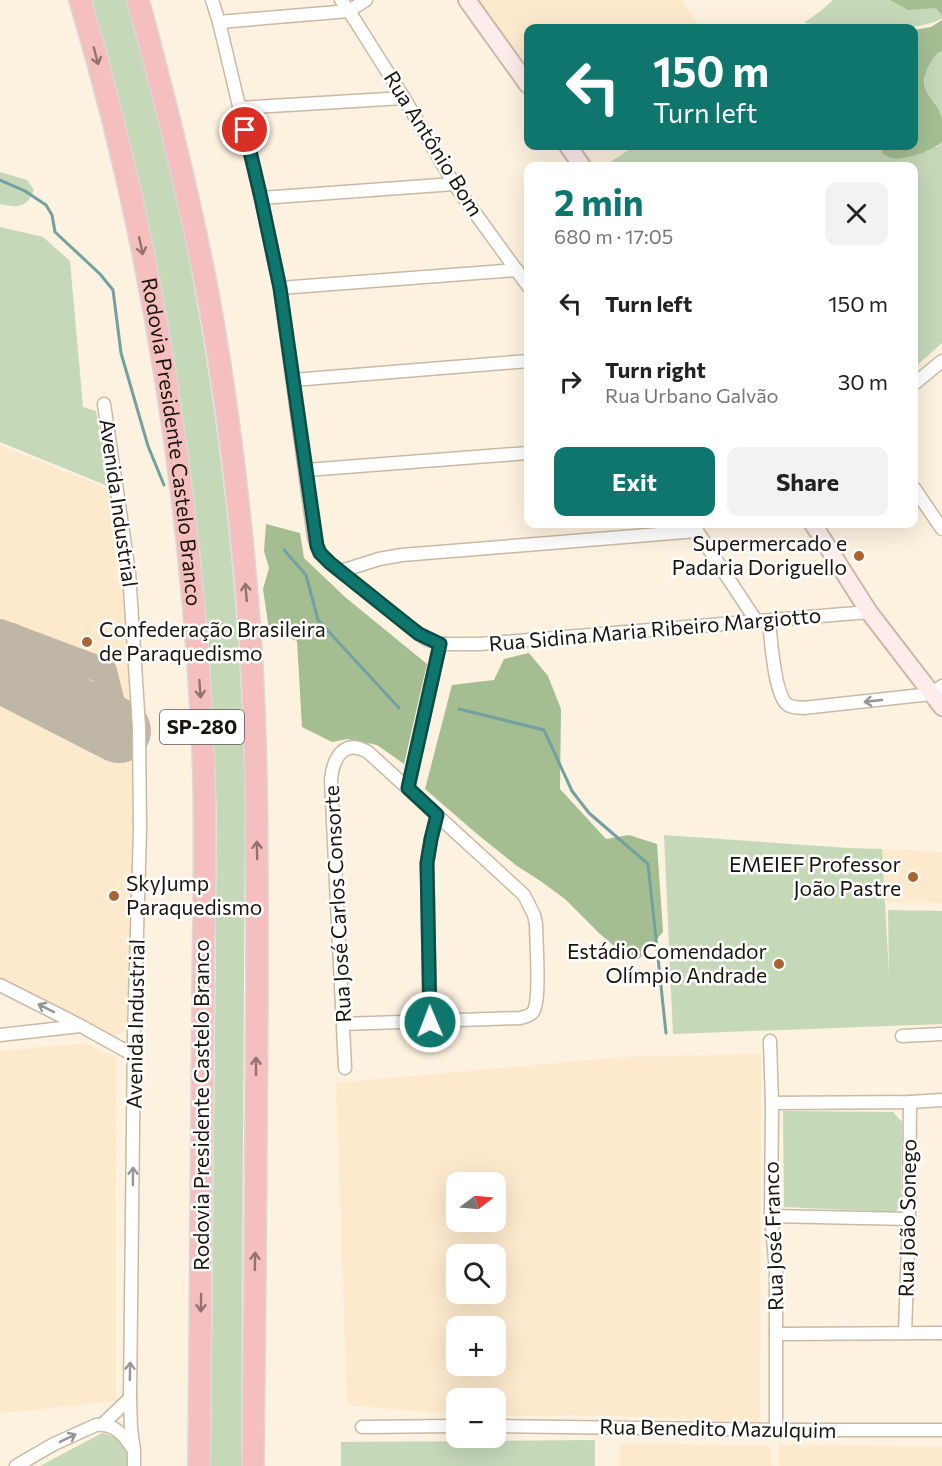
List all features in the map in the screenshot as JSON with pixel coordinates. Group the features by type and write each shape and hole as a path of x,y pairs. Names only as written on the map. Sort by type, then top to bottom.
{"highway":[{"name":"Rodovia Presidente Castelo Branco","path":"80,0 130,191 155,316 180,480 192,579 202,713 204,831 199,1466"},
{"name":"SP-280","path":"138,0 174,138 211,310 231,444 248,608 254,698 257,867 254,1466"},
{"path":"254,1363 263,1466"}],"main road":[{"path":"467,0 524,79"},
{"path":"819,528 869,612 937,690 942,708"}],"street":[{"path":"212,0 261,198 280,288 317,546 320,553 330,563 419,634 440,644 408,788 524,895 536,924 536,1005 533,1011 525,1017 344,1024"},
{"name":"Rua Antônio Bom","path":"341,0 404,98 454,184 524,280"},
{"path":"219,22 349,11 366,0"},
{"path":"239,108 404,98"},
{"path":"261,198 454,184"},
{"path":"280,288 517,270"},
{"path":"293,380 524,361"},
{"path":"918,381 942,361"},
{"name":"Avenida Industrial","path":"104,404 129,572 139,727 140,829 130,1398 134,1466"},
{"path":"306,470 524,453"},
{"path":"918,494 942,529"},
{"path":"341,571 379,559 402,555 684,528"},
{"path":"695,528 763,621 776,678 783,700 789,705 803,708 937,690"},
{"name":"Rua Sidina Maria Ribeiro Margiotto","path":"440,644 480,644 869,612"},
{"name":"Rua José Carlos Consorte","path":"345,1068 332,770 339,754 350,748 360,747 408,788"},
{"path":"430,1022 427,863 437,815"},
{"path":"0,985 135,1056"},
{"path":"0,1035 81,1026"},
{"path":"902,1036 942,1034"},
{"name":"Rua José Franco","path":"770,1041 771,1216 776,1271 776,1430"},
{"path":"772,1103 942,1100"},
{"name":"Rua João Sonego","path":"905,1333 910,1102"},
{"path":"771,1216 909,1219"},
{"path":"776,1334 942,1333"},
{"path":"16,1466 54,1444 103,1424 130,1398"},
{"path":"103,1424 115,1428 134,1450"},
{"path":"362,1427 446,1426"},
{"name":"Rua Benedito Mazulquim","path":"506,1426 942,1430"}],"shaded area":[{"path":"472,0 682,0 698,24 524,24 524,73"},
{"path":"0,445 111,490 125,586 133,714 132,911 126,1029 114,1037 0,978"},
{"name":"EMEIEF Professor João Pastre","path":"882,849 942,852 942,903 886,902"},
{"path":"86,1043 116,1057 116,1401 0,1413 0,1051"},
{"path":"761,1054 759,1422 621,1416 506,1415 506,1388 446,1388 446,1413 347,1405 336,1083 623,1057"},
{"path":"620,1443 770,1446 772,1466 620,1466"},
{"path":"778,1445 942,1447 942,1466 780,1466"}],"green space":[{"path":"90,0 127,0 153,98 196,298 225,499 242,702 245,804 241,1466 211,1466 217,816 210,658 197,524 164,305 136,171"},
{"path":"833,0 942,0 942,19 918,26 918,24 804,23"},
{"path":"890,0 942,0 942,15 936,8 908,10"},
{"path":"942,20 942,51 936,54 930,64 924,82 942,119 942,142 918,154 897,159 891,158 883,154 882,150 918,150 918,29 931,27"},
{"path":"942,51 942,118 935,103 924,89 925,74 936,53"},
{"path":"942,142 942,343 918,364 918,162 610,162 629,150 918,150 918,147 937,147"},
{"path":"0,172 27,180 34,190 25,203 17,206 0,204"},
{"path":"0,227 43,237 70,261 83,407 96,411 110,487 0,442"},
{"path":"266,524 300,533 304,558 345,597 427,664 404,764 377,745 348,739 332,742 302,727 297,641 269,630 263,589 269,568 264,551"},
{"path":"529,653 548,676 561,709 560,789 606,839 629,835 657,844 663,932 639,959 620,951 565,899 517,866 425,789 452,685 494,680 504,659"},
{"name":"Estádio Comendador Olímpio Andrade","path":"664,835 882,849 889,976 888,910 942,911 942,1024 673,1034"},
{"path":"783,1111 893,1112 902,1122 901,1203 896,1212 784,1207"},
{"path":"102,1433 123,1443 127,1466 40,1466"},
{"path":"595,1440 595,1466 341,1466 341,1442 446,1441 446,1448 506,1448 506,1441"}],"waterway":[{"path":"0,180 25,191 46,205 52,215 55,232 100,274 113,290 121,353 148,446 164,485"},
{"path":"284,550 306,575 318,620 399,708"},
{"path":"459,709 544,730 572,791 589,813 648,864 666,1033"}],"taxiway":[{"path":"0,632 104,671 119,731"},
{"path":"12,636 36,689"}],"runway":[{"path":"0,670 119,731"}],"place":[{"name":"Supermercado e Padaria Doriguello","path":"859,556"},
{"name":"Confederação Brasileira de Paraquedismo","path":"87,642"},
{"name":"EMEIEF Professor João Pastre","path":"913,877"},
{"name":"SkyJump Paraquedismo","path":"114,896"},
{"name":"Estádio Comendador Olímpio Andrade","path":"779,964"}],"route":[{"path":"245,130 280,288 317,546 320,553 330,563 410,627 426,639 440,644 408,788 437,815 427,863 430,1022"}]}
